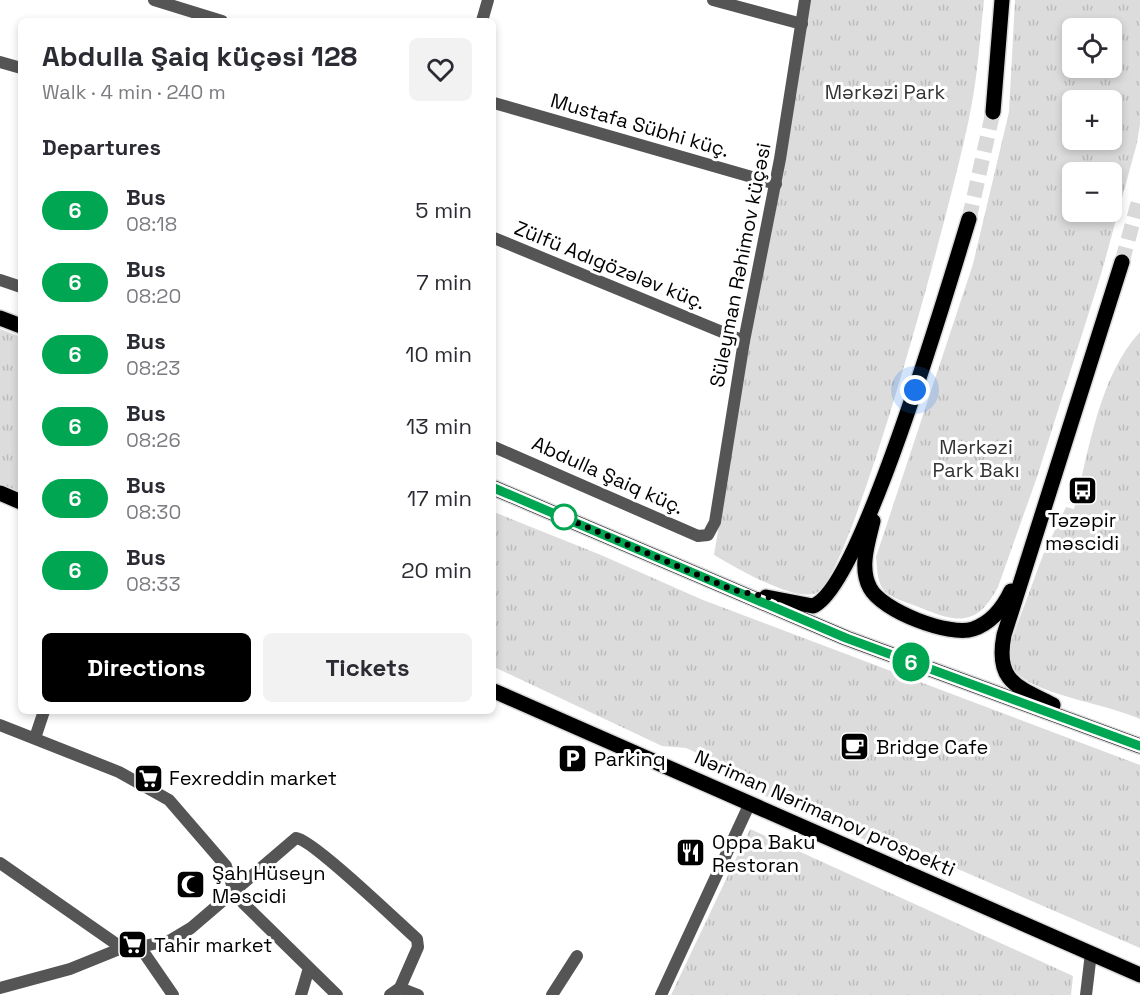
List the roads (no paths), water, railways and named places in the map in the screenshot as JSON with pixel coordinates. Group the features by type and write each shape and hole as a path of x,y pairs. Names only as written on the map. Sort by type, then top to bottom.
{"main road":[{"path":"993,112 1002,0"},
{"path":"969,219 881,489 865,571 870,588 880,600 899,612 949,629 975,629 999,612 1010,594 1037,532"},
{"path":"1100,731 1026,691 1011,680 1001,667 1004,635 1122,262"},
{"path":"0,318 18,325"},
{"path":"496,489 889,654 1140,746"},
{"path":"733,590 806,606 821,603 840,577 881,489"},
{"path":"0,493 18,501"},
{"name":"Nəriman Nərimanov prospekti","path":"496,692 1140,975"}],"street":[{"path":"154,0 212,18"},
{"path":"483,18 488,0"},
{"path":"713,0 802,24"},
{"name":"Süleyman Rəhimov küçəsi","path":"708,535 715,522 744,341 776,184 806,0"},
{"path":"0,62 18,67"},
{"name":"Mustafa Sübhi küç.","path":"496,104 776,184"},
{"name":"Zülfü Adıgözələv küç.","path":"496,239 744,341"},
{"path":"0,280 18,286"},
{"name":"Abdulla Şaiq küç.","path":"496,448 698,536 708,535"},
{"path":"35,738 43,714"},
{"path":"0,725 119,772 169,800 226,866 234,891 243,903 337,995"},
{"path":"660,995 750,803"},
{"path":"0,988 70,969 122,948 140,947 171,940 191,928 292,840 302,838 417,939 418,947 395,991 418,995"},
{"path":"0,862 122,948"},
{"path":"140,947 173,995"},
{"path":"1086,995 1091,953"},
{"path":"552,995 577,956"},
{"path":"301,995 309,968"}],"tunnel":[{"path":"969,219 993,112"},
{"path":"1122,262 1140,196"}],"place":[{"name":"Təzəpir məscidi","path":"1082,490"},
{"name":"Bridge Cafe","path":"855,747"},
{"name":"Parkinq","path":"573,759"},
{"name":"Fexreddin market","path":"148,778"},
{"name":"Oppa Baku Restoran","path":"691,853"},
{"name":"Şah Hüseyn Məscidi","path":"191,884"},
{"name":"Tahir market","path":"133,945"}],"park label":[{"name":"Mərkəzi Park","path":"885,92"},
{"name":"Mərkəzi Park Bakı","path":"976,458"}]}
